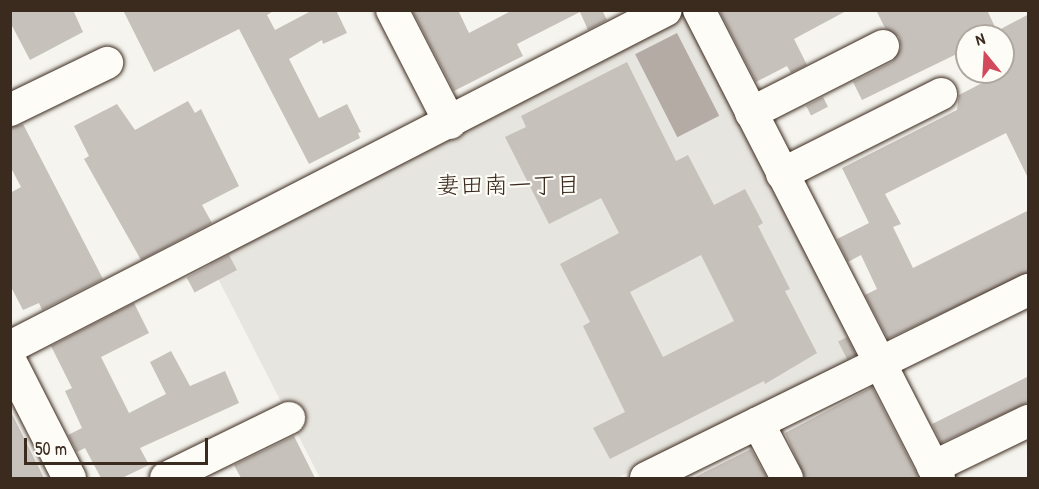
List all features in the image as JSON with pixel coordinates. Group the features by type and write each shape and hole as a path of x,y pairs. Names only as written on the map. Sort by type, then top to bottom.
{"main road":[{"path":"10,362 69,478"}],"street":[{"path":"392,10 450,123"},
{"path":"10,347 450,123 624,20 666,10"},
{"path":"699,10 936,473 1029,421"},
{"path":"751,113 864,48"},
{"path":"10,110 107,63"},
{"path":"782,174 892,108 941,94"},
{"path":"646,478 880,366 1029,290"},
{"path":"166,478 288,418"},
{"path":"758,423 787,478"}],"shaded area":[{"path":"679,11 694,15 856,346 850,360 617,478 320,478 208,259"},
{"path":"677,33 719,116 677,137 635,54"}],"building":[{"path":"10,10 73,10 83,32 30,60 10,22"},
{"path":"123,10 275,10 267,15 275,30 313,10 336,10 347,33 323,44 322,40 289,59 319,118 347,104 361,132 358,133 360,138 309,164 239,29 154,72"},
{"path":"412,10 458,10 469,33 513,10 602,10 607,20 588,30 580,12 517,44 523,56 454,91"},
{"path":"719,10 848,10 794,39 807,65 791,73 787,66 756,82"},
{"path":"876,10 987,10 994,24 955,24 955,55 862,100 853,82 892,62 901,48 899,37 885,28"},
{"path":"1029,14 1029,180 1006,133 885,194 901,224 893,227 913,268 1029,210 1029,272 888,339 865,295 877,289 861,255 848,262 837,239 869,223 842,168 957,110 959,95 980,84 1015,84 1015,24 1010,24"},
{"path":"627,62 676,161 688,155 714,205 745,189 763,223 758,226 790,289 785,291 817,353 765,384 764,381 610,459 593,428 625,412 583,326 590,322 560,264 619,233 601,198 549,224 505,137 526,127 521,116","holes":["701,255 734,321 663,357 630,292"]},
{"path":"823,97 828,107 811,115 806,106"},
{"path":"188,101 195,113 201,109 239,186 202,205 212,223 141,260 84,159 89,156 74,126 117,104 135,130"},
{"path":"23,124 103,279 42,310 39,303 23,310 10,285 10,193 21,187 10,166 10,128"},
{"path":"229,255 237,270 195,293 187,278"},
{"path":"134,303 149,333 101,357 129,413 166,394 150,362 171,351 190,386 225,371 239,403 140,448 149,465 122,478 101,478 85,448 77,452 68,435 82,428 65,391 72,388 51,346"},
{"path":"847,337 856,355 847,359 838,342"},
{"path":"1029,376 1029,402 941,443 932,424"},
{"path":"872,387 919,478 805,478 785,433"},
{"path":"10,410 44,478 10,478"},
{"path":"294,436 315,478 241,478 234,465"},
{"path":"751,449 767,478 693,478"}],"district":[{"name":"妻田南一丁目","path":"508,185"}]}
